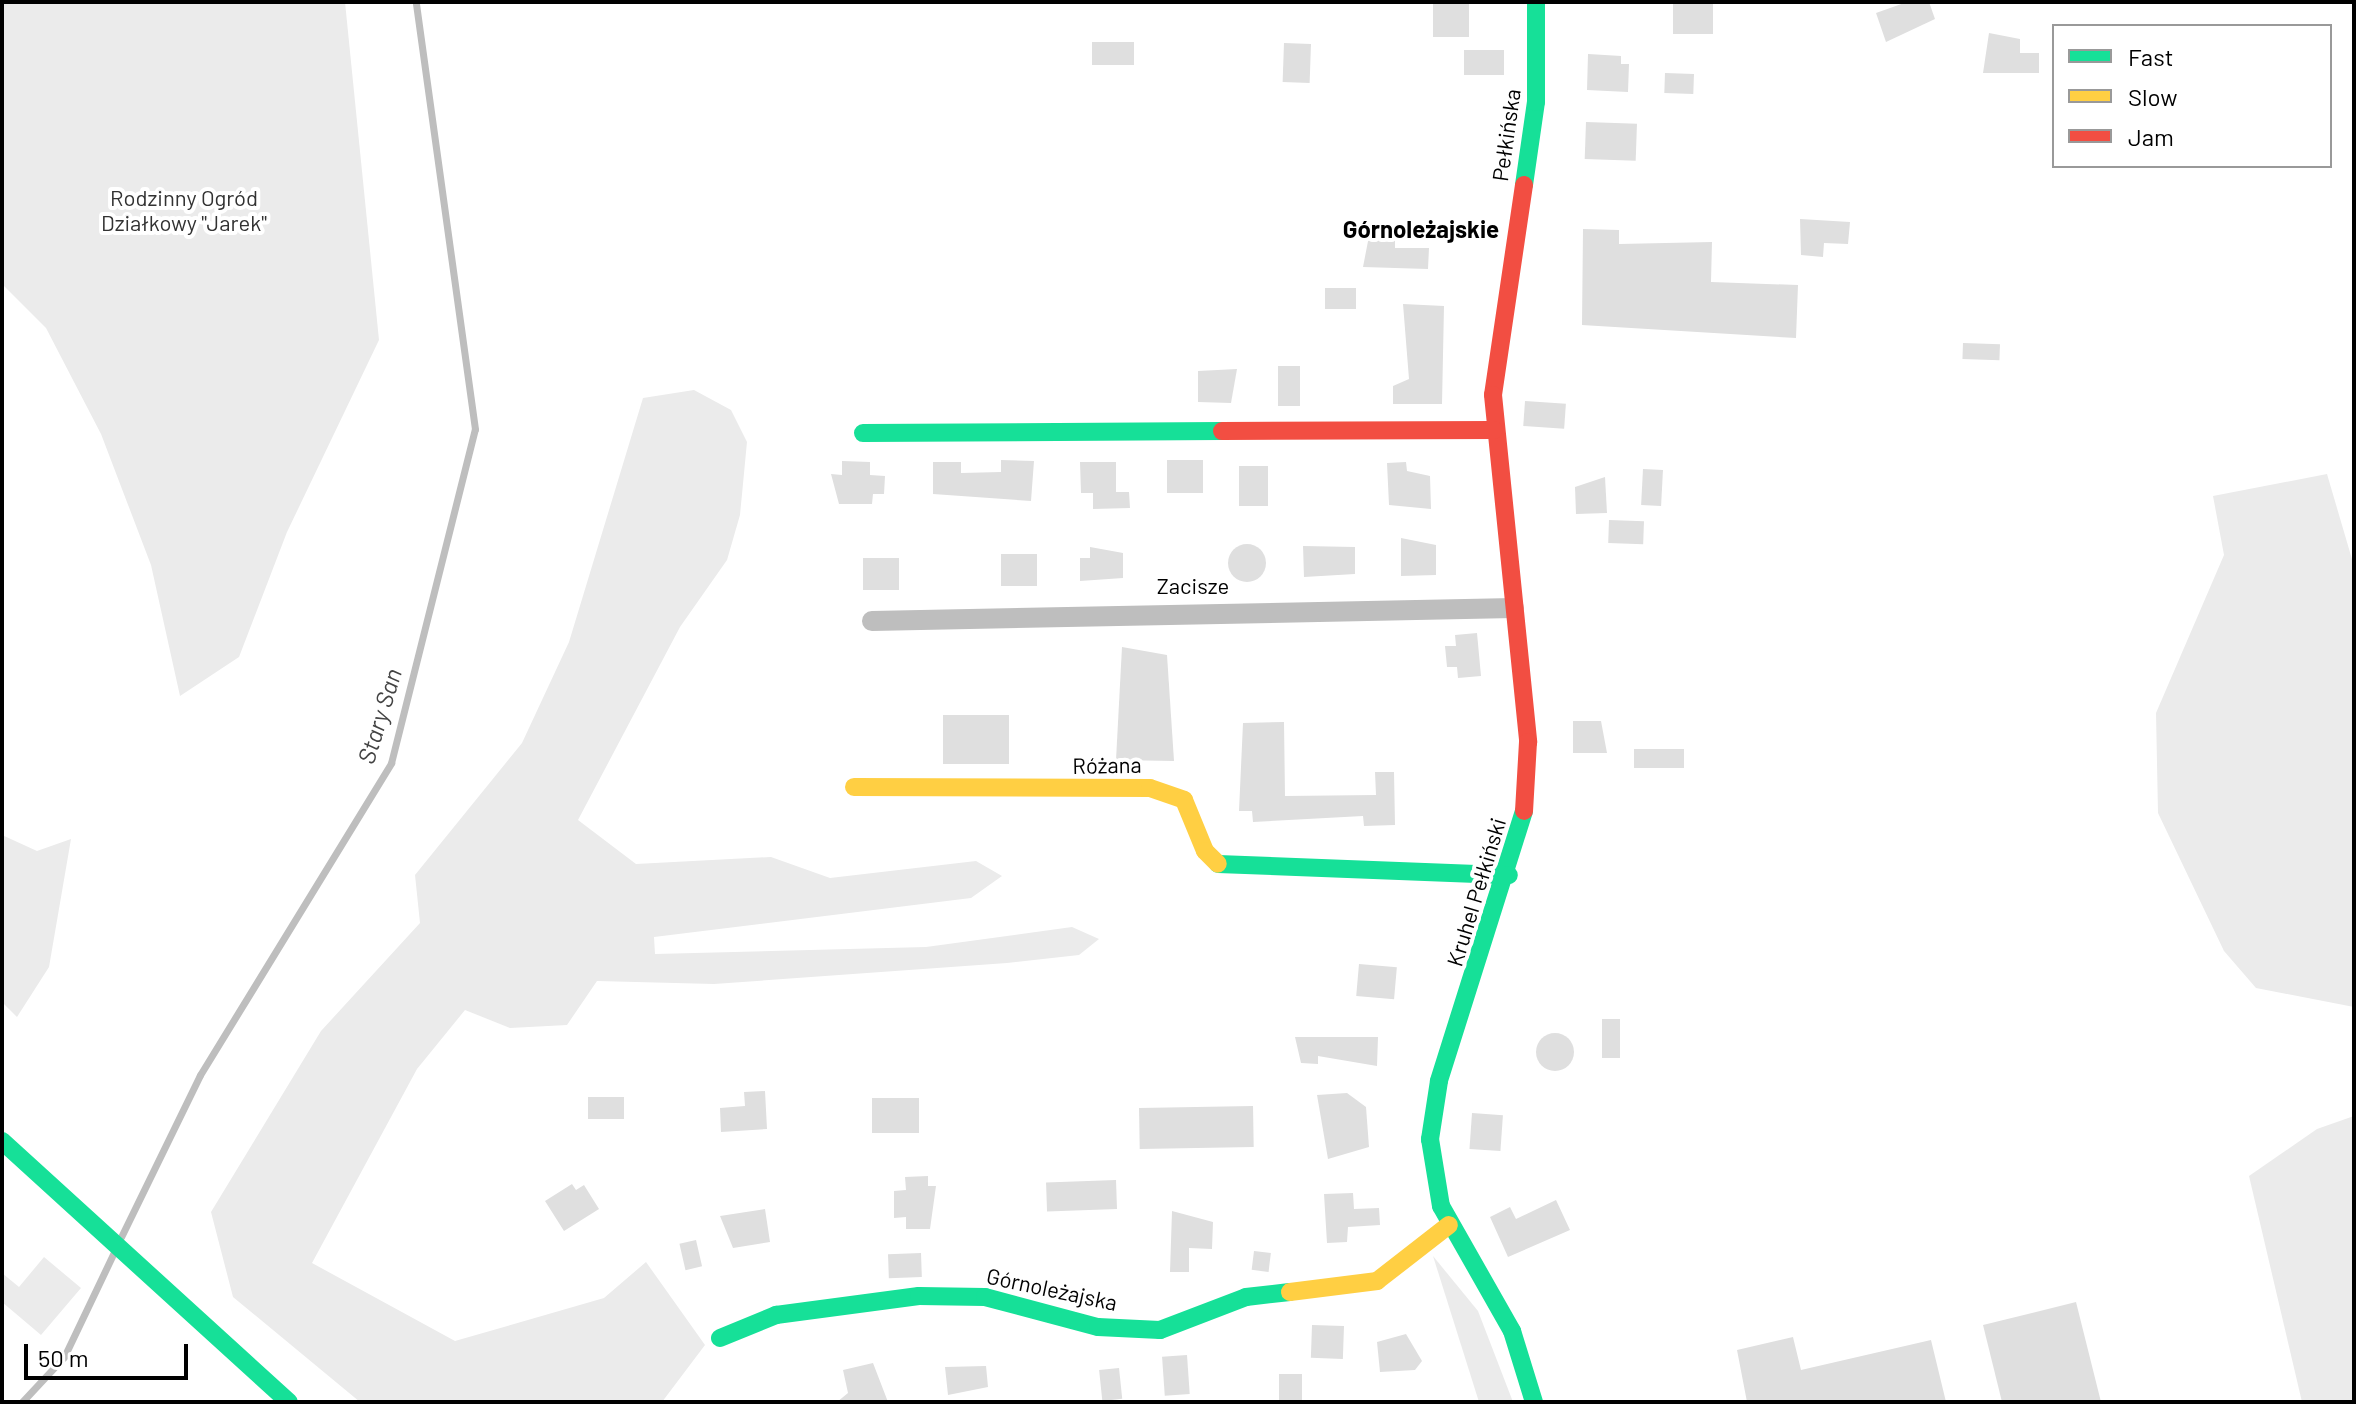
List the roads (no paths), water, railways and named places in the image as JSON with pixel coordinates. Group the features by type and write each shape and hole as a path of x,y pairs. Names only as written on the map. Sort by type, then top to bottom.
{"street":[{"name":"Pełkińska","path":"1509,273 1536,102 1536,2"},
{"name":"Kruhel Pełkiński","path":"1509,273 1494,430 1514,608 1528,777 1509,875 1433,1108 1431,1161 1449,1225 1512,1331 1534,1402"},
{"path":"863,433 1494,430"},
{"name":"Zacisze","path":"872,621 1514,608"},
{"name":"Różana","path":"854,787 1150,788 1184,800 1205,851 1222,867 1509,875"},
{"path":"2,1141 289,1402"},
{"name":"Górnoleżajska","path":"720,1338 776,1315 919,1296 985,1297 1098,1327 1160,1330 1246,1297 1377,1281 1449,1225"}],"waterway":[{"name":"Stary San","path":"121,1237 200,1075 391,763 475,429 416,2"},
{"name":"Stary San","path":"22,1402 64,1357 114,1252"}],"district":[{"name":"Górnoleżajskie","path":"1421,229"}],"park label":[{"name":"Rodzinny Ogród Działkowy \"Jarek\"","path":"184,210"}]}
